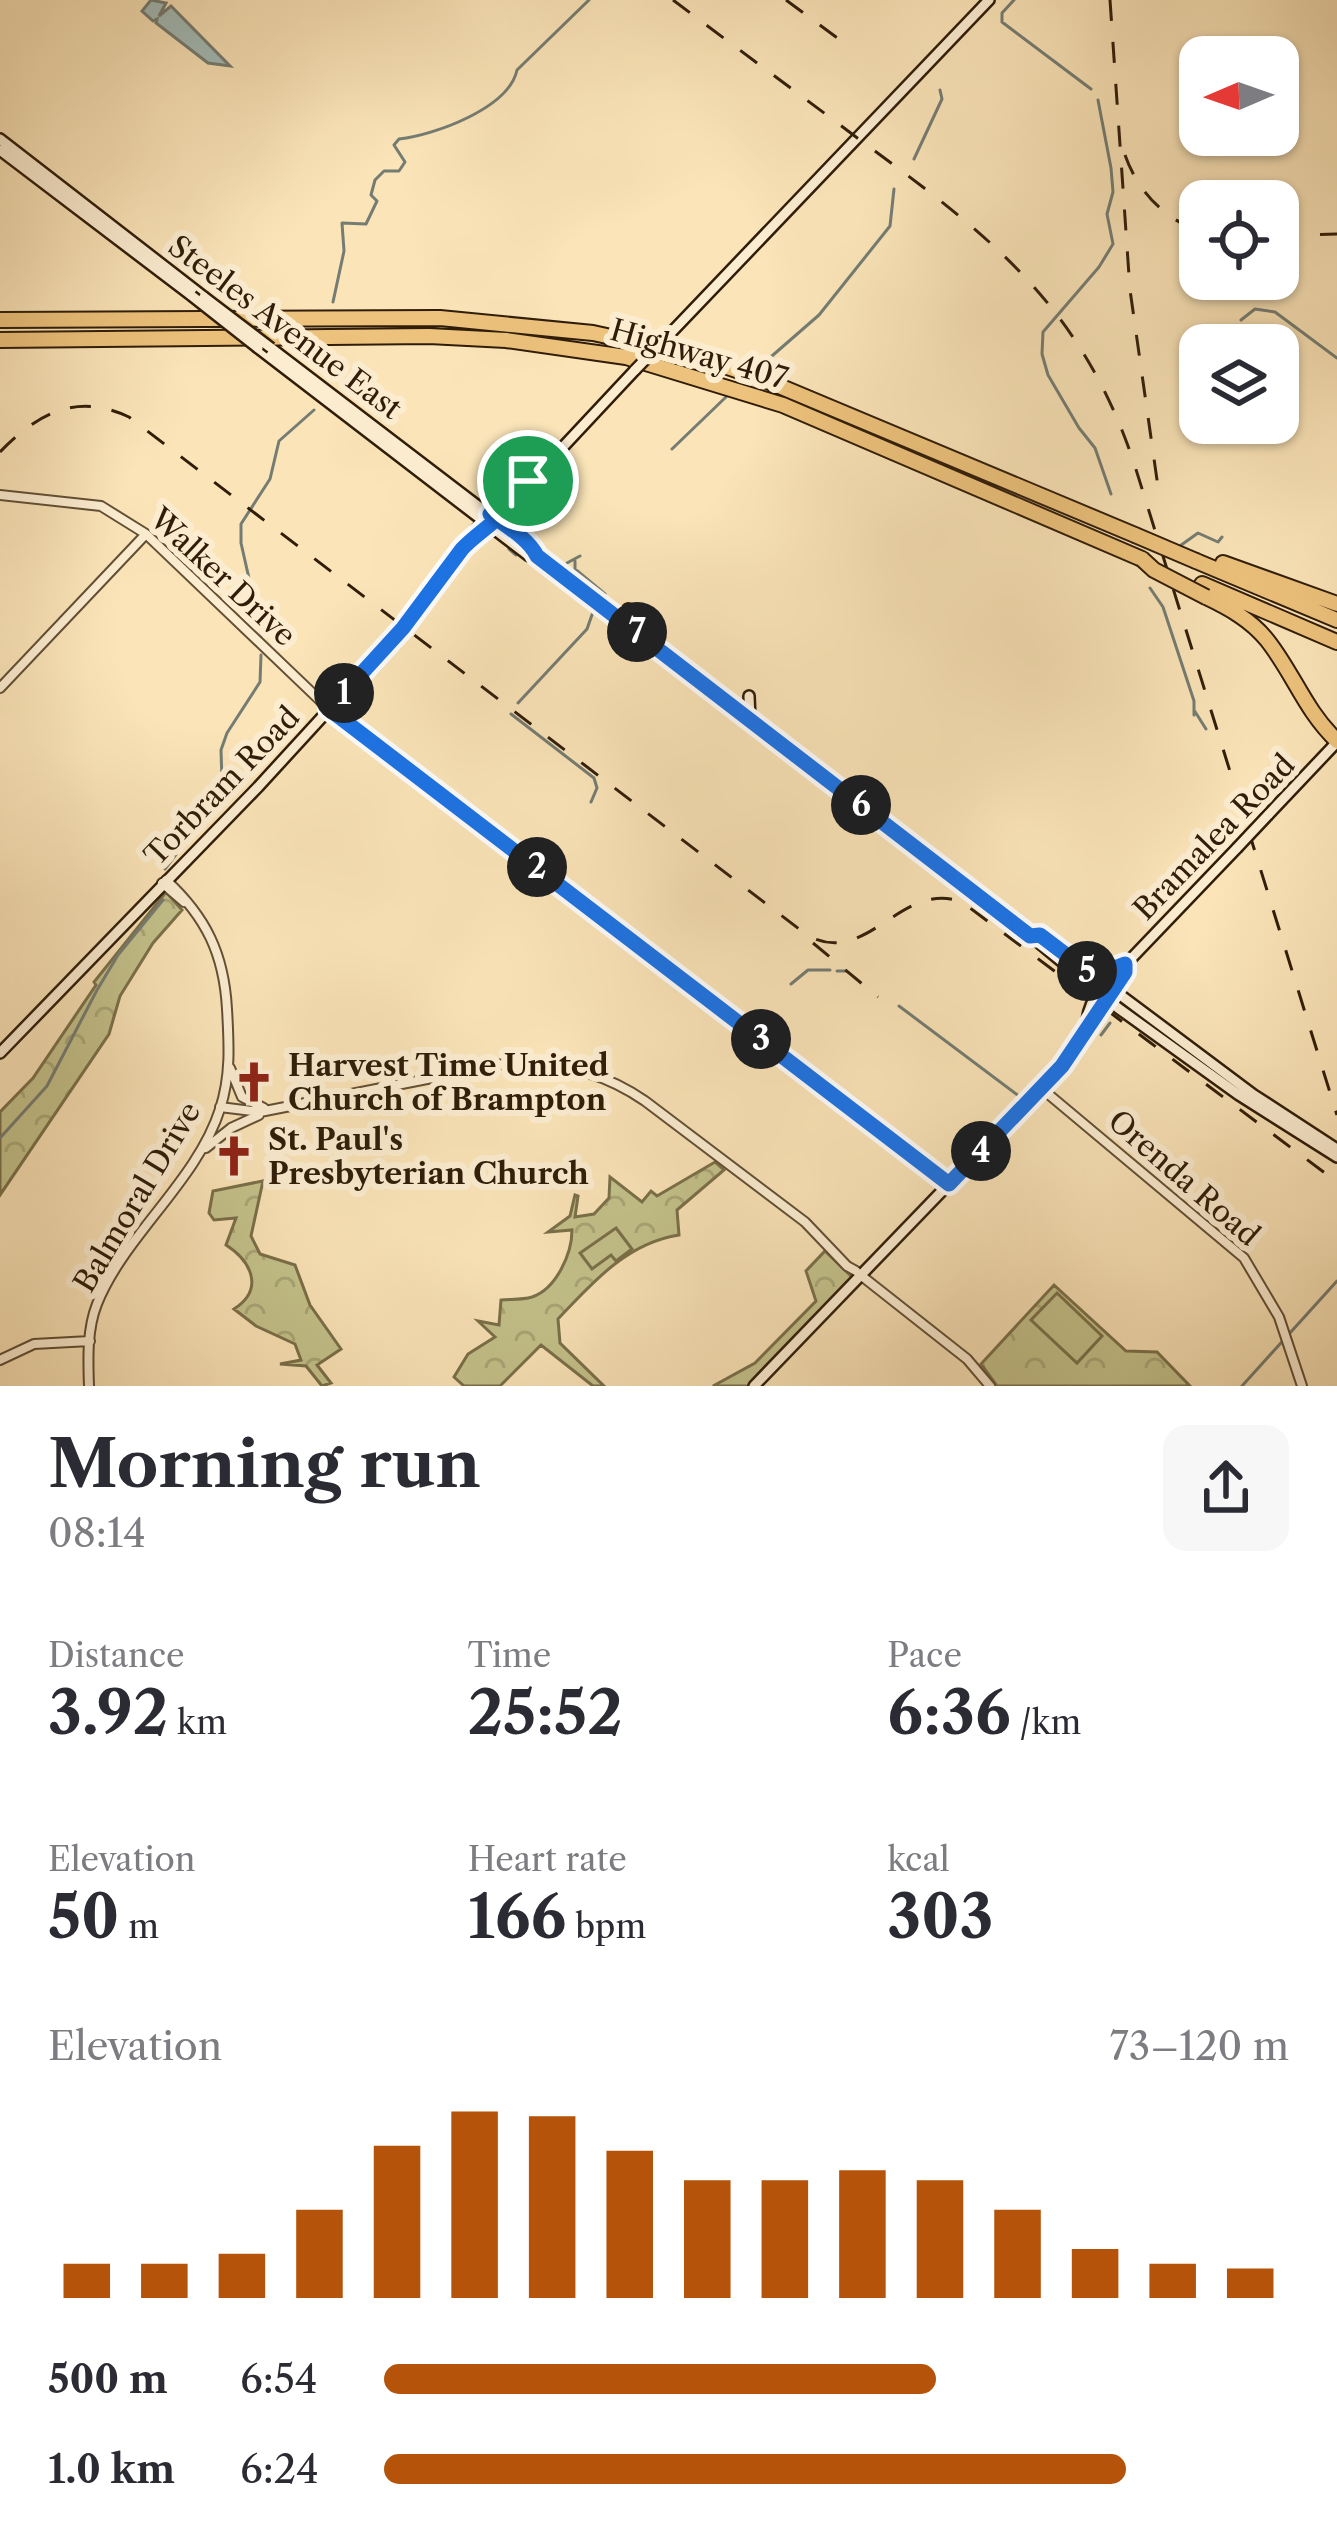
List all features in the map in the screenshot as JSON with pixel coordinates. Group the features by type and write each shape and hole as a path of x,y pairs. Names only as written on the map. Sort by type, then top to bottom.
{"highway":[{"name":"Highway 407","path":"0,316 440,318 643,342 782,386 1337,620"},
{"name":"Highway 407","path":"0,340 429,336 506,340 626,357 783,405 1204,590 1337,642"},
{"path":"1195,557 1337,604"},
{"path":"1204,590 1267,640 1313,717 1337,741"}],"main road":[{"name":"Torbram Road","path":"0,1053 329,709 403,628 490,520 989,0"},
{"name":"Steeles Avenue East","path":"0,139 1030,936 1252,1099 1333,1150"},
{"name":"Steeles Avenue East","path":"0,150 473,506"},
{"name":"Torbram Road","path":"490,520 508,495 528,481"},
{"path":"505,538 472,540 473,506 508,495"},
{"name":"Steeles Avenue East","path":"490,520 505,538 529,556 537,556"},
{"path":"628,608 632,629"},
{"path":"749,696 750,719"},
{"name":"Bramalea Road","path":"754,1386 1041,1088 1071,1054 1094,1008 1125,964 1337,741"},
{"path":"1116,975 1122,1005 1094,1008 1089,978 1116,975"}],"street":[{"name":"Walker Drive","path":"0,495 101,506 146,534 329,709 949,1184"},
{"path":"0,688 146,534"},
{"name":"Balmoral Drive","path":"89,1386 95,1309 196,1157 220,1107 230,1068 224,966 213,936 164,881"},
{"path":"220,1107 241,1112 272,1110 495,1065 542,1064 583,1071 646,1101 805,1222 847,1267 958,1352 990,1386"},
{"path":"230,1068 242,1097 272,1110"},
{"name":"Orenda Road","path":"1041,1088 1224,1238 1257,1275 1286,1333 1302,1386"},
{"path":"196,1157 231,1127 272,1110"},
{"path":"0,1360 49,1341 90,1341"}],"green space":[{"path":"166,892 182,910 153,943 120,996 109,1034 0,1195 0,1112 33,1078 94,982"},
{"path":"715,1162 724,1170 677,1210 679,1235 627,1255 558,1319 560,1343 604,1386 593,1386 541,1345 500,1386 464,1386 454,1377 468,1354 495,1337 478,1321 499,1325 501,1300 532,1297 555,1279 566,1260 572,1230 548,1232 570,1216 575,1195 575,1217 594,1214 609,1198 610,1177 642,1202 651,1191 657,1196"},
{"path":"263,1181 251,1236 260,1254 295,1265 310,1305 341,1349 317,1365 331,1383 322,1386 306,1366 280,1364 301,1360 295,1344 256,1326 234,1309 249,1293 251,1276 242,1259 226,1245 236,1218 214,1220 209,1213 213,1191"},
{"path":"616,1228 632,1249 616,1261 611,1255 592,1269 580,1253"},
{"path":"825,1251 852,1277 749,1386 713,1386 755,1363 816,1301 806,1271"},
{"path":"1054,1285 1126,1351 1157,1352 1190,1386 997,1386 981,1364"},
{"path":"1057,1293 1102,1336 1077,1363 1031,1320"}],"water":[{"path":"151,0 166,3 159,16 171,6 230,66 208,63 156,23 157,19 153,21 142,11"}],"waterway":[{"path":"333,302 344,251 342,223 366,224 377,201 371,195 375,180 384,171 399,171 405,162 394,145 399,139 432,132 486,107 589,0"},
{"path":"1014,0 1002,13 1002,22 1091,89"},
{"path":"914,159 942,99 940,90"},
{"path":"1098,100 1111,168 1113,192 1107,214 1113,244 1043,332 1042,354 1048,375 1095,448 1111,494"},
{"path":"765,362 819,315 890,226 894,189"},
{"path":"1241,320 1255,309 1275,312 1337,358"},
{"path":"328,368 331,352"},
{"path":"672,449 726,397"},
{"path":"262,636 241,524 270,479 279,441 314,410"},
{"path":"1177,548 1198,533 1218,542 1222,537"},
{"path":"509,549 516,555"},
{"path":"567,563 580,556"},
{"path":"575,561 575,569 605,594"},
{"path":"1150,588 1163,607 1194,701 1194,715"},
{"path":"518,703 587,629 593,612"},
{"path":"165,869 216,810 221,750 260,682 261,655"},
{"path":"1194,710 1206,729"},
{"path":"511,714 594,778 597,788 591,802"},
{"path":"0,1138 47,1086 118,955 163,900"},
{"path":"791,984 808,970 830,970"},
{"path":"837,971 846,971"},
{"path":"899,1006 1020,1097"},
{"path":"1101,1035 1110,1023"},
{"path":"1242,1386 1337,1281"}],"railway":[{"path":"673,0 987,240 1057,314 1086,358 1134,463 1337,1115"},
{"path":"786,0 851,48"},
{"path":"1110,0 1130,290 1160,501"},
{"path":"1125,155 1154,202 1179,221"},
{"path":"1299,235 1337,234"},
{"path":"0,452 28,427 58,411 92,407 129,417 807,935 828,942 848,941 920,902 940,898 962,902 1337,1182"},
{"path":"813,943 878,997"}],"place":[{"name":"Harvest Time United Church of Brampton","path":"254,1082"},
{"name":"St. Paul's Presbyterian Church","path":"234,1156"}],"route":[{"path":"528,481 516,486 490,514 497,519 533,548 537,556 1030,936 1040,935 1094,976 1125,964 1125,972 1087,1022 1067,1059 949,1184 329,709 403,628 462,549 476,541 497,519 502,514 520,495 528,481"}]}
